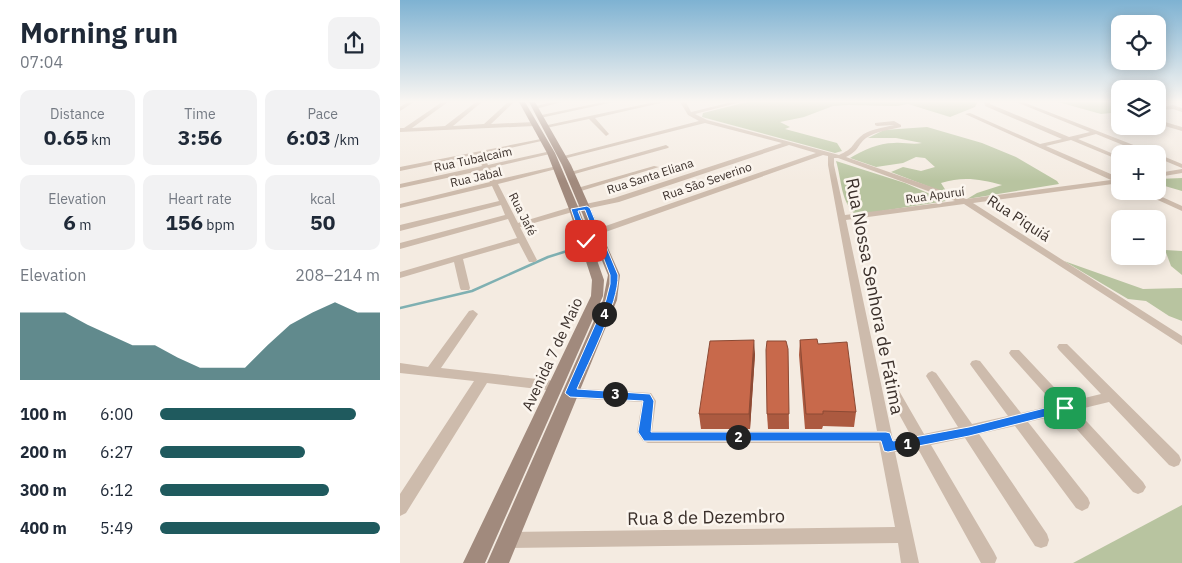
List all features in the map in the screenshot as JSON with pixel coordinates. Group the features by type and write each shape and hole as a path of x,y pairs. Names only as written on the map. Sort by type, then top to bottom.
{"main road":[{"name":"Avenida 7 de Maio","path":"498,563 610,300 614,284 614,275 597,232 580,208 542,128"},
{"name":"Avenida 7 de Maio","path":"474,563 597,296 599,287 586,241 578,189 560,163"}],"street":[{"path":"400,138 406,130 460,128"},
{"path":"400,169 479,153 518,128"},
{"path":"601,128 606,134"},
{"path":"560,163 680,128"},
{"name":"Rua Piquiá","path":"733,128 832,155 964,201 1182,341"},
{"name":"Rua São Severino","path":"597,232 832,155 853,151 863,137 892,128"},
{"path":"1000,128 1111,177"},
{"path":"1044,128 1111,155"},
{"path":"1089,128 1130,145"},
{"path":"1039,146 1099,132"},
{"name":"Rua Santa Eliana","path":"516,226 616,200 789,143"},
{"path":"560,163 666,147"},
{"name":"Rua Jafé","path":"479,153 484,168 504,202 532,260"},
{"name":"Rua Nossa Senhora de Fátima","path":"832,155 830,158 910,563"},
{"path":"1166,159 1182,166"},
{"name":"Rua Tubalcaim","path":"400,186 484,168 560,163"},
{"name":"Rua Jabal","path":"400,206 494,184 560,163"},
{"path":"578,189 656,167"},
{"path":"1166,174 1182,171"},
{"name":"Rua Apuruí","path":"842,218 1111,182"},
{"path":"1162,200 1182,209"},
{"path":"400,228 504,202"},
{"path":"400,246 510,216"},
{"path":"400,275 522,239"},
{"path":"458,258 465,288"},
{"path":"432,371 473,314"},
{"path":"1063,348 1174,460"},
{"path":"1015,353 1138,487"},
{"path":"976,364 1082,503"},
{"path":"400,368 555,386"},
{"path":"932,376 1041,540"},
{"path":"400,508 483,378"},
{"path":"889,384 988,558"},
{"path":"570,393 646,397 649,401 644,432 648,437 887,442 921,442 1110,397"},
{"name":"Rua 8 de Dezembro","path":"508,540 905,535"}],"green space":[{"path":"744,128 787,128 785,129 837,143 842,151 835,153"},
{"path":"931,128 982,143 1016,157 1059,184 967,199 977,193 1002,185 972,179 941,183 948,194 891,172 903,167 921,171 935,167 925,158 916,157 903,163 876,167 850,158 882,144 922,143 896,138 868,138 884,130"},
{"path":"836,161 905,183 946,201 856,215 844,197"},
{"path":"1182,178 1182,191 1166,186 1166,179"},
{"path":"1166,250 1182,251 1182,275 1171,266"},
{"path":"1064,261 1143,289 1182,288 1182,321 1169,316 1146,301 1128,299"},
{"path":"1182,505 1182,563 1073,563"}],"building":[{"path":"817,339 818,344 847,342 856,412 823,411 823,414 806,414 800,340"},
{"path":"754,340 749,414 699,414 710,341"},
{"path":"767,341 786,341 788,349 789,414 767,414"}],"waterway":[{"path":"400,308 472,291 548,257 580,247"}],"route":[{"path":"586,241 574,209 587,208 614,275 614,284 610,300 570,393 640,395 646,397 649,401 644,432 648,437 886,436 888,447 921,442 1065,408"}]}
